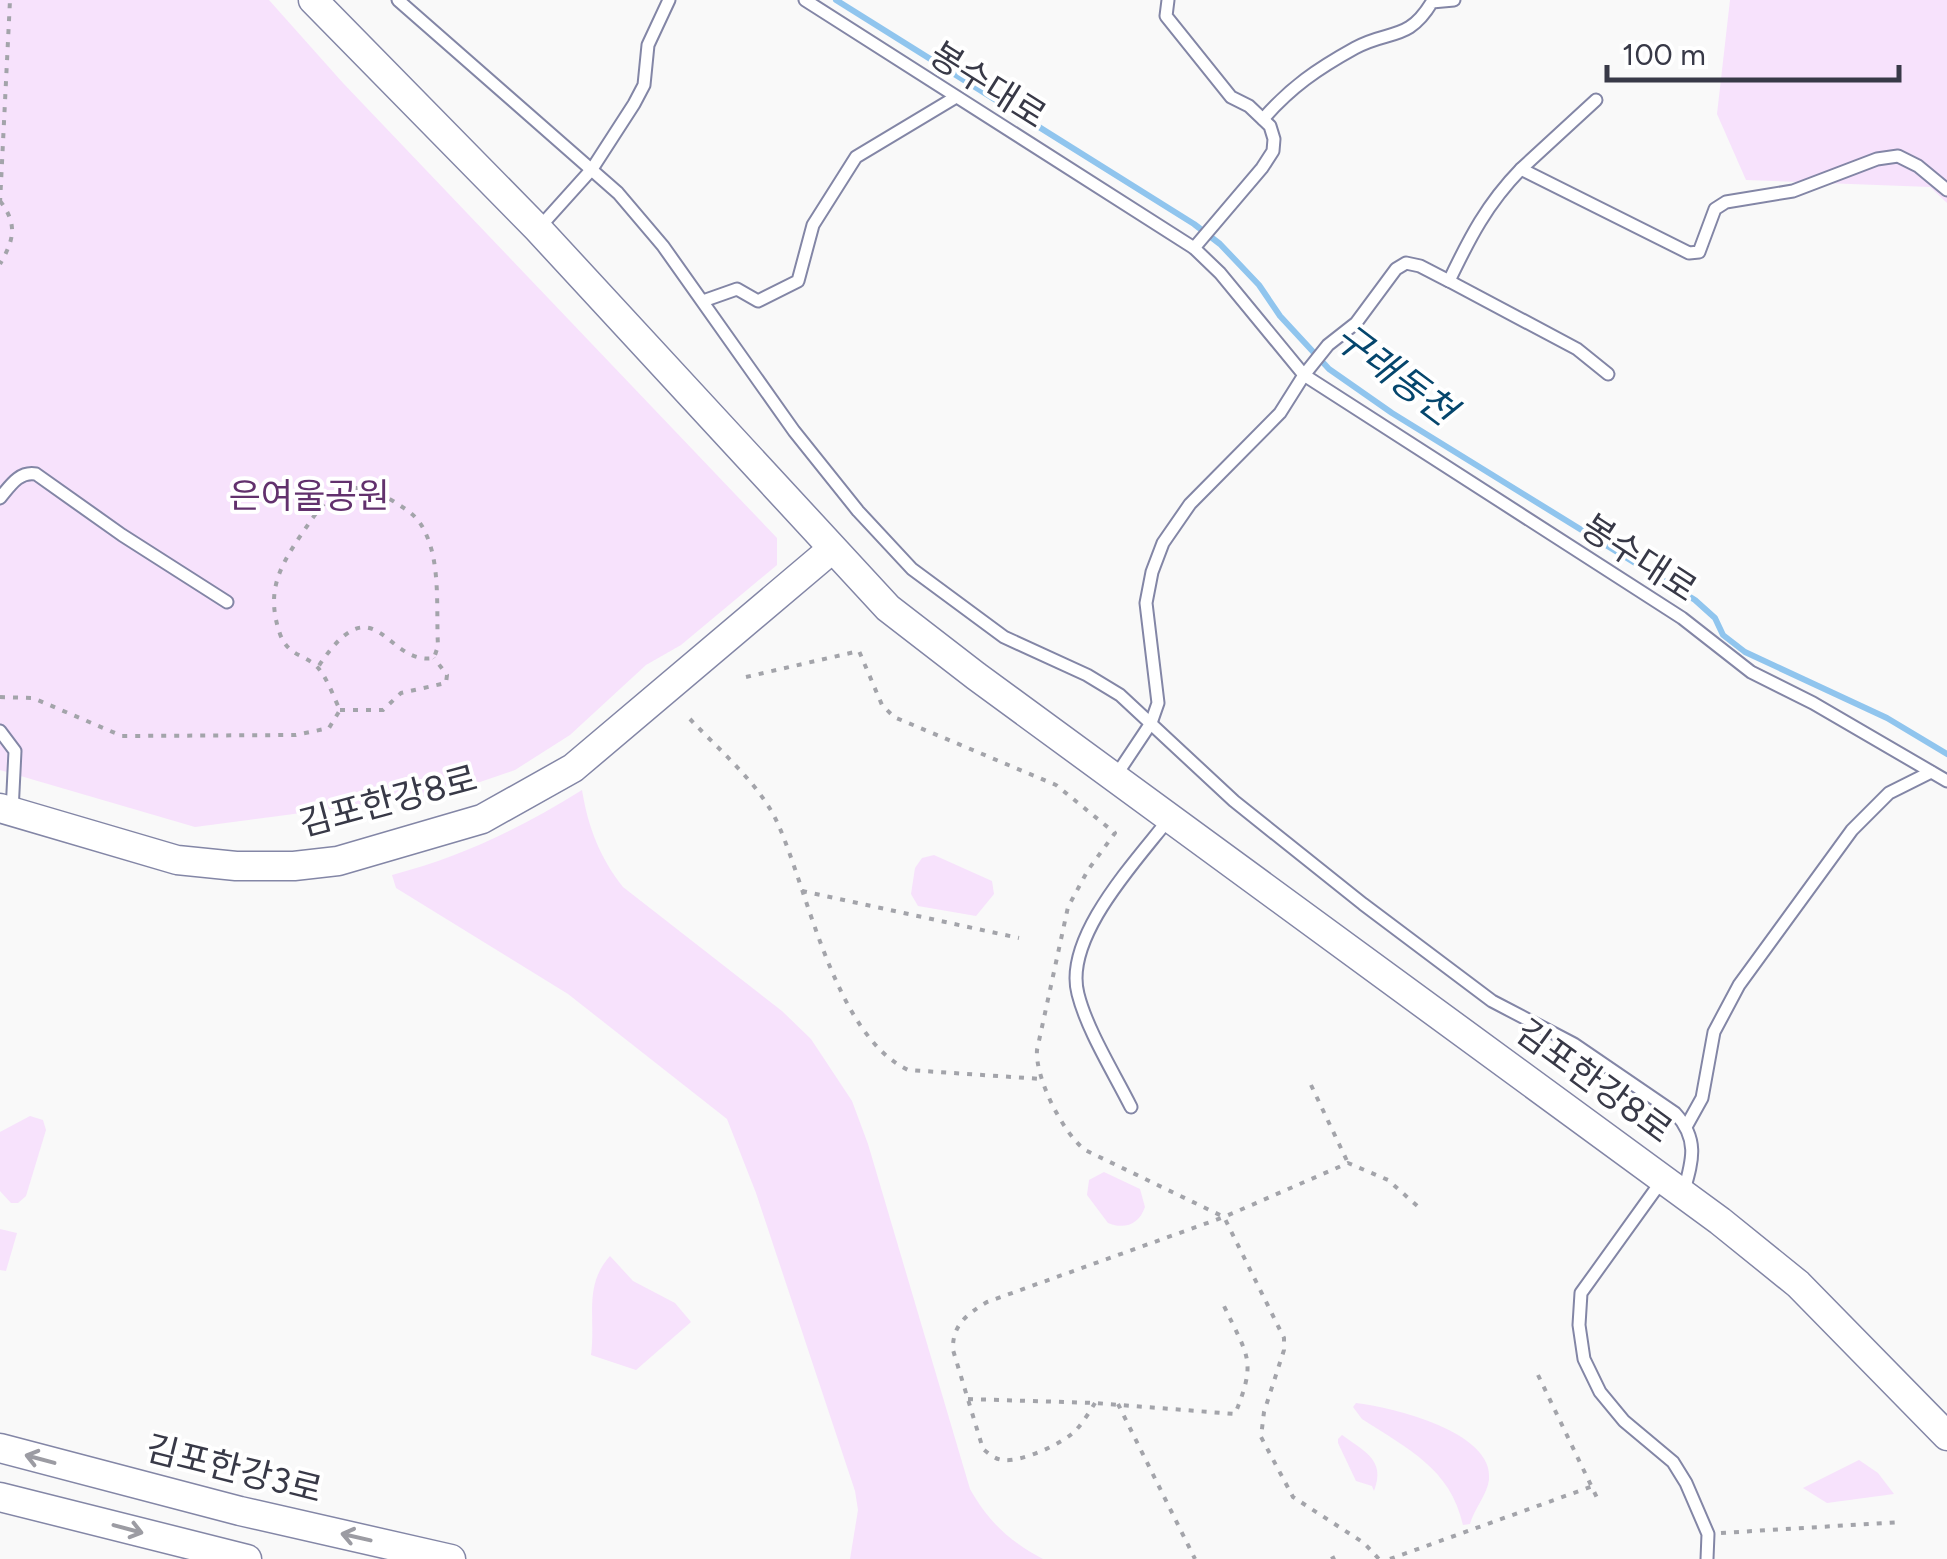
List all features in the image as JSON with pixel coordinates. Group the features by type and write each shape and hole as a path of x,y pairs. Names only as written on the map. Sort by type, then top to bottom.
{"street":[{"name":"김포한강8로","path":"314,0 538,229 888,608 1673,1186 1798,1284 1947,1436"},
{"name":"김포한강8로","path":"832,549 892,600 1119,770 1171,816"},
{"name":"김포한강8로","path":"6,810 177,860 236,866 294,866 338,860 482,819 573,768 832,549"},
{"name":"김포한강3로","path":"0,1448 240,1511 451,1559"},
{"path":"0,1497 247,1559"}],"lane":[{"path":"398,0 592,169 645,223 794,432 858,511 912,569 980,622 1101,682 1151,722 1224,792 1363,904 1492,1000 1574,1044 1676,1113 1686,1125 1694,1147 1673,1186 1581,1293 1579,1326 1584,1359 1600,1392 1624,1421 1673,1462 1700,1510 1708,1534 1706,1559"},
{"path":"538,229 592,169 644,85 648,46 669,0"},
{"name":"봉수대로","path":"805,0 1197,244"},
{"path":"1168,0 1166,16 1231,98 1249,106 1270,126 1274,139 1273,152 1197,244 1304,375"},
{"path":"1263,119 1302,80 1360,45 1404,32 1420,21 1432,1 1454,0"},
{"path":"702,301 737,289 758,300 798,282 813,225 856,157 956,97"},
{"path":"1449,281 1494,198 1596,100"},
{"path":"1521,169 1689,253 1699,252 1715,209 1726,202 1793,191 1878,160 1898,156 1918,166 1947,190"},
{"path":"1119,770 1151,722 1158,703 1146,603 1163,542 1190,504 1280,413 1328,345 1356,323 1396,269 1406,263 1449,281 1577,349 1608,374"},
{"name":"봉수대로","path":"1304,375 1666,608 1751,672 1814,702 1947,781"},
{"path":"0,498 18,477 28,472 36,474 227,602"},
{"path":"0,731 14,751 6,810"},
{"path":"1686,1125 1702,1098 1714,1032 1739,985 1852,830 1889,793 1930,772"},
{"path":"1130,1107 1085,1012 1076,978 1085,938 1099,908 1171,816"}],"path":[{"path":"0,264 14,228 11,216 0,202 10,0"},
{"path":"340,710 318,667 296,656 281,638 274,600 278,569 326,498 354,488 376,491 413,513 426,533 433,557 438,646 434,658"},
{"path":"318,667 337,639 361,628 385,634 412,657 434,658"},
{"path":"746,676 858,651 882,705 894,717 1056,785 1115,833 1068,907 1036,1062 1042,1079 1074,1142 1224,1217 1284,1338 1261,1437 1292,1497 1364,1543 1379,1559"},
{"path":"340,710 383,710 401,693 446,683 448,675 434,658"},
{"path":"0,698 33,698 122,736 296,734 329,728 340,710"},
{"path":"690,719 765,802 777,822 841,994 893,1063 908,1070 1042,1079"},
{"path":"802,891 1019,938"},
{"path":"1311,1086 1348,1164 1388,1180 1423,1211"},
{"path":"1095,1402 1066,1439 1004,1460 983,1449 953,1338 958,1326 974,1310 1224,1217 1348,1164"},
{"path":"968,1399 1095,1402 1235,1414 1250,1370 1249,1359 1224,1306"},
{"path":"1538,1376 1599,1502"},
{"path":"1118,1404 1195,1559"},
{"path":"1390,1559 1593,1486"},
{"path":"1708,1534 1901,1522"}],"green space":[{"name":"은여울공원","path":"0,0 269,0 343,83 777,538 777,565 681,645 646,665 570,735 515,770 445,794 195,827 0,770"},
{"path":"1730,0 1947,0 1947,203 1930,187 1746,180 1717,114"},
{"path":"582,790 596,842 623,887 782,1011 811,1039 852,1101 970,1489 1001,1530 1043,1559 850,1559 858,1510 855,1491 756,1193 727,1119 568,994 396,888 392,875 490,840"},
{"path":"934,855 992,881 994,894 976,916 918,906 911,894 915,868 922,858"},
{"path":"30,1116 43,1120 46,1130 26,1196 11,1203 0,1191 0,1132"},
{"path":"1104,1172 1140,1189 1145,1207 1131,1224 1108,1223 1087,1195 1089,1180"},
{"path":"0,1229 17,1233 6,1271 0,1270"},
{"path":"610,1256 633,1281 675,1303 691,1322 636,1370 591,1355 593,1291"},
{"path":"1356,1403 1415,1416 1476,1448 1486,1463 1489,1480 1470,1524 1463,1525 1457,1505 1437,1474 1411,1451 1362,1419 1353,1407"},
{"path":"1342,1435 1375,1464 1374,1491 1372,1486 1356,1481 1338,1443"},
{"path":"1859,1460 1878,1473 1894,1494 1827,1503 1803,1488"}],"waterway":[{"name":"구래동천","path":"836,0 1194,224 1220,244 1259,285 1280,316 1329,369 1392,413 1695,600 1715,618 1723,635 1745,652 1887,718 1947,754"}]}
